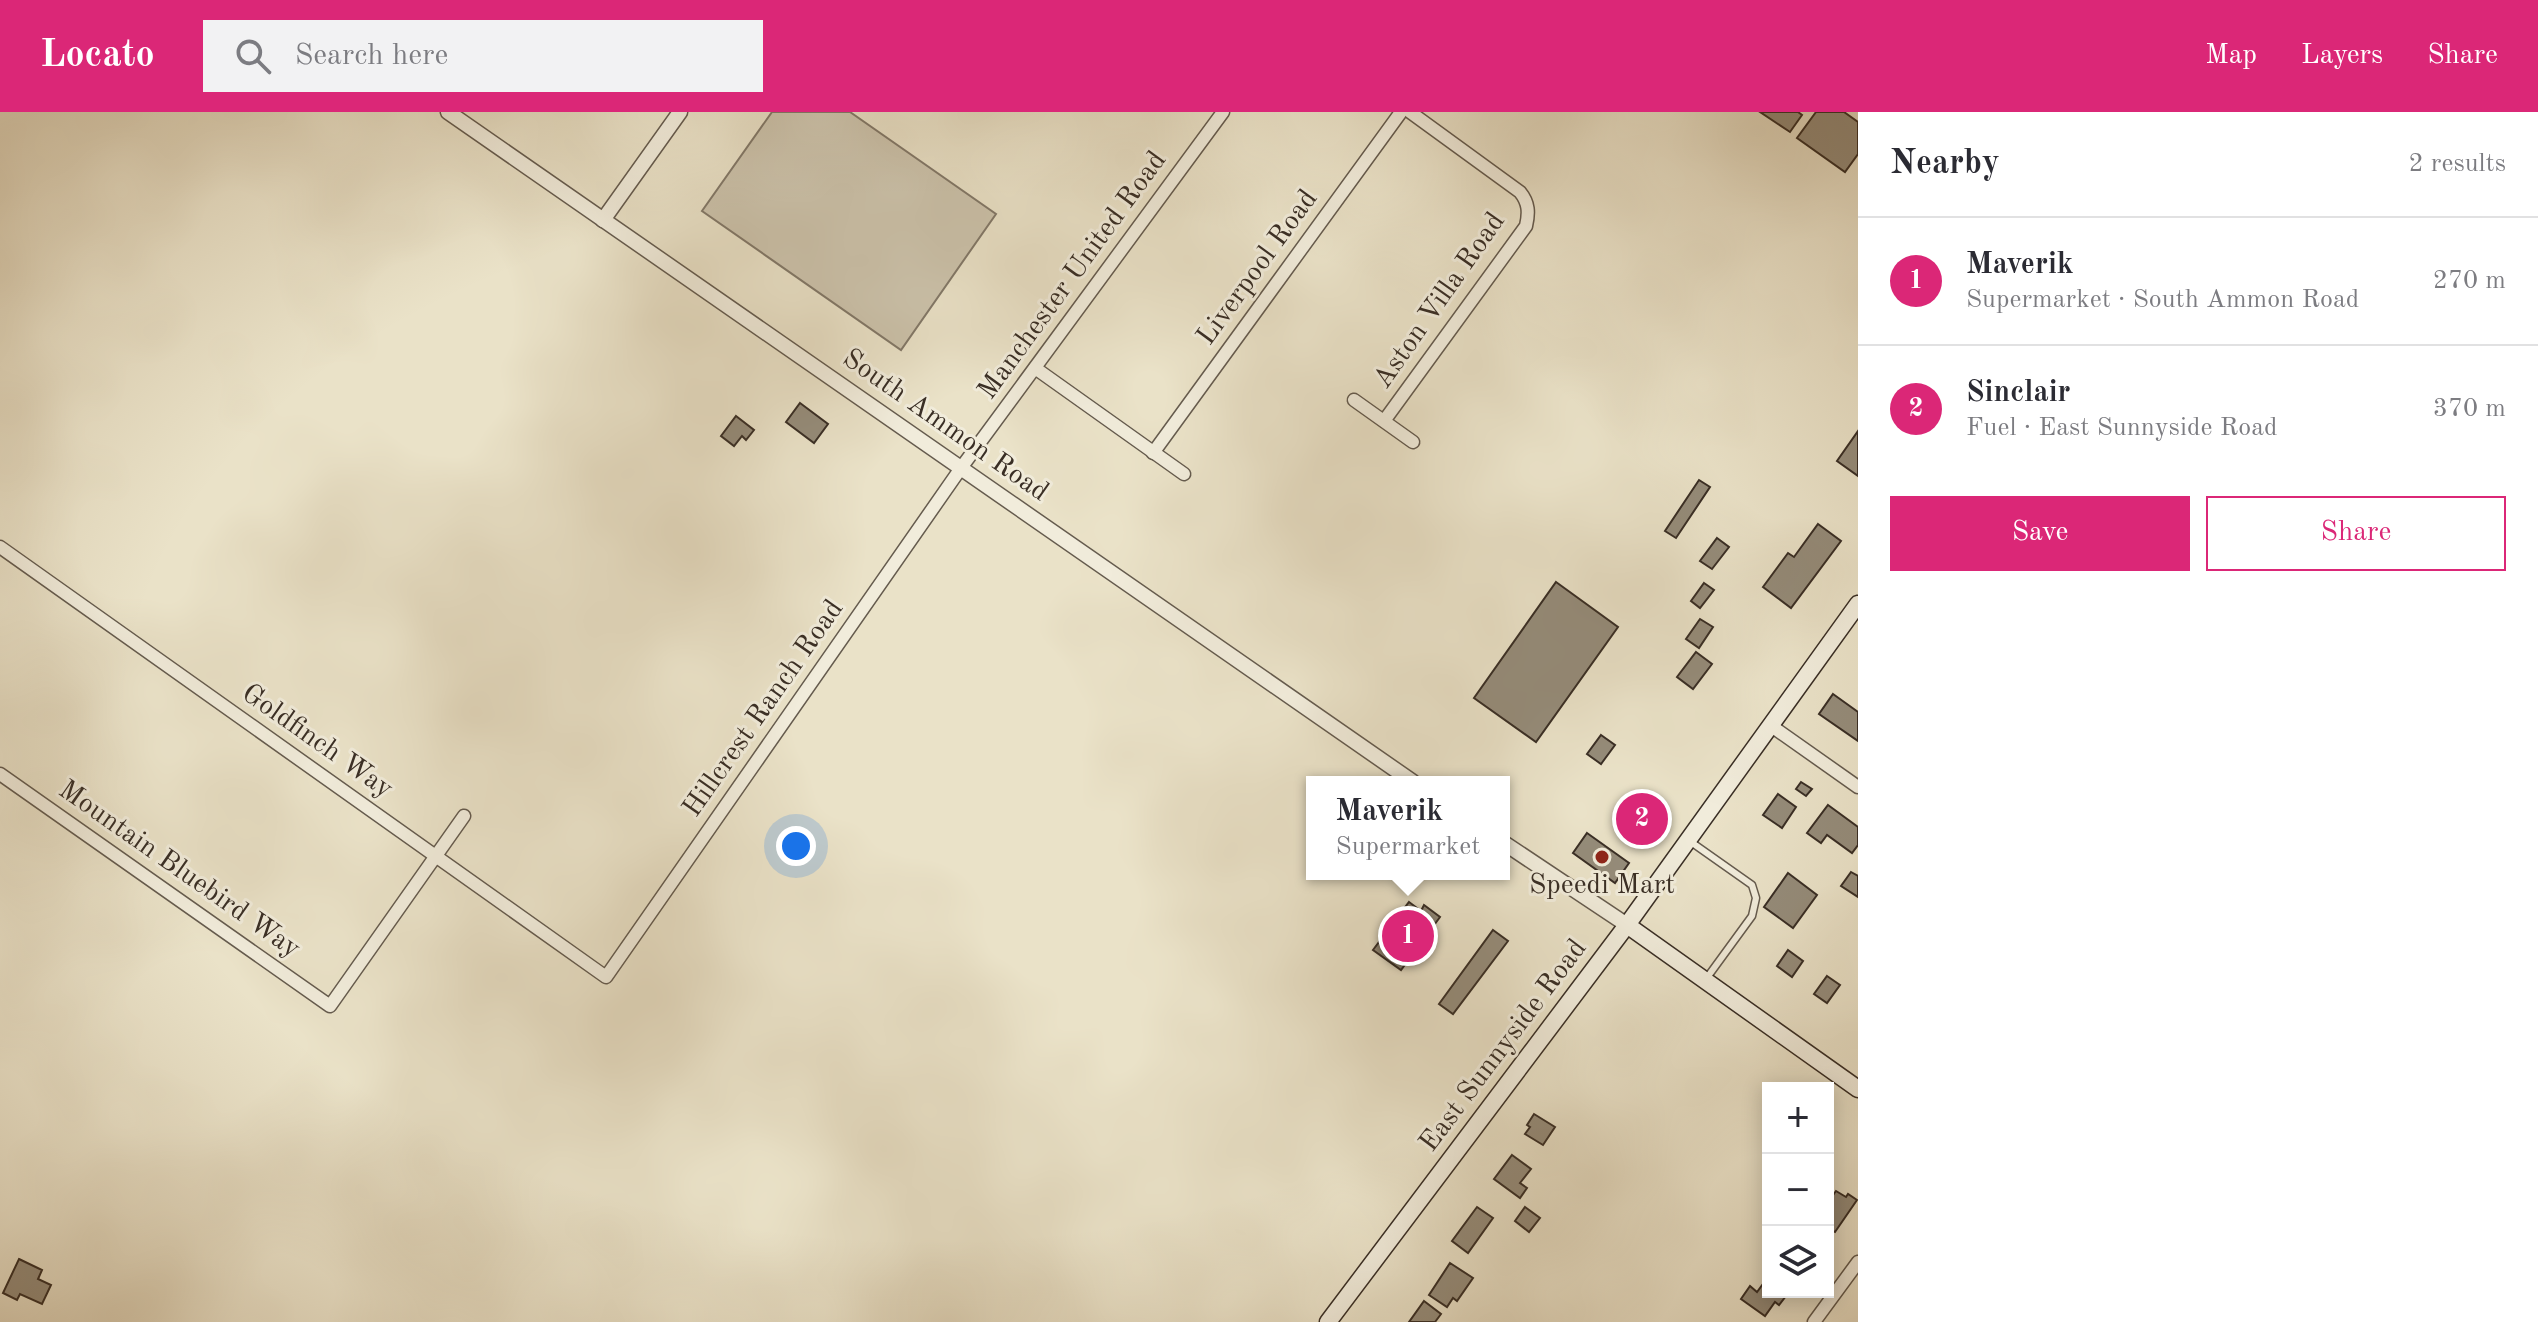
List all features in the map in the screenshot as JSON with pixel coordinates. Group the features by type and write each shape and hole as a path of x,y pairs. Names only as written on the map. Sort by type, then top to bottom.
{"main road":[{"name":"East Sunnyside Road","path":"1328,1322 1627,925 1858,604"},
{"path":"1627,925 1858,1089"}],"street":[{"name":"South Ammon Road","path":"448,112 1404,776"},
{"path":"603,220 680,112"},
{"name":"Manchester United Road","path":"961,468 1223,112"},
{"name":"Liverpool Road","path":"1153,453 1401,112"},
{"name":"Aston Villa Road","path":"1384,421 1526,226 1529,208 1520,192 1410,112"},
{"path":"1035,368 1184,474"},
{"path":"1354,400 1413,442"},
{"name":"Hillcrest Ranch Road","path":"606,977 961,468"},
{"name":"Goldfinch Way","path":"0,547 606,977"},
{"path":"1770,725 1858,787"},
{"name":"Mountain Bluebird Way","path":"0,774 330,1006 436,856"},
{"path":"436,856 464,816"},
{"path":"1510,847 1627,925"},
{"path":"1816,1321 1858,1262"}],"lane":[{"path":"1688,840 1752,885 1756,898 1752,916 1705,981"}],"shaded area":[{"path":"772,112 850,112 996,214 901,350 702,211"}],"building":[{"path":"1760,112 1798,112 1802,115 1790,132"},
{"path":"1816,112 1844,112 1858,122 1858,154 1845,172 1797,138"},
{"path":"800,403 828,424 814,443 786,422"},
{"path":"736,416 754,430 746,440 742,436 734,446 721,436"},
{"path":"1858,431 1858,476 1837,461"},
{"path":"1699,480 1710,487 1676,538 1665,531"},
{"path":"1818,524 1841,541 1791,608 1763,587 1788,553 1794,557"},
{"path":"1717,538 1729,547 1712,569 1700,561"},
{"path":"1556,582 1618,627 1536,742 1474,698"},
{"path":"1704,583 1714,590 1700,608 1691,601"},
{"path":"1700,619 1713,627 1699,648 1686,639"},
{"path":"1696,652 1712,664 1693,689 1677,677"},
{"path":"1833,694 1858,712 1858,741 1819,714"},
{"path":"1601,735 1615,745 1601,764 1587,754"},
{"path":"1801,782 1812,789 1806,796 1796,789"},
{"path":"1778,794 1796,807 1782,828 1763,815"},
{"path":"1627,798 1666,827 1655,841 1617,813"},
{"path":"1828,805 1858,827 1858,845 1852,853 1827,835 1821,843 1807,833"},
{"path":"1587,833 1629,863 1615,883 1573,853"},
{"path":"1851,872 1858,876 1858,897 1841,886"},
{"path":"1788,873 1817,895 1793,928 1764,907"},
{"path":"1409,902 1421,911 1424,905 1440,917 1401,970 1373,950"},
{"path":"1493,930 1508,941 1453,1014 1439,1004"},
{"path":"1788,950 1803,961 1792,977 1777,966"},
{"path":"1827,976 1840,985 1827,1003 1814,994"},
{"path":"1534,1114 1555,1127 1543,1145 1525,1134"},
{"path":"1512,1155 1531,1169 1520,1183 1527,1188 1520,1198 1494,1179"},
{"path":"1836,1191 1846,1197 1848,1194 1857,1200 1835,1232 1834,1231"},
{"path":"1477,1207 1493,1218 1468,1253 1452,1241"},
{"path":"1525,1207 1540,1218 1529,1232 1515,1221"},
{"path":"19,1259 42,1270 38,1279 51,1285 42,1304 20,1294 17,1300 3,1293"},
{"path":"1450,1263 1473,1278 1457,1301 1453,1298 1447,1307 1429,1295"},
{"path":"1762,1285 1762,1298 1784,1298 1779,1305 1775,1302 1765,1316 1741,1299 1750,1286 1757,1292"},
{"path":"1424,1301 1441,1314 1435,1322 1409,1322"}],"place":[{"name":"Sinclair","path":"1642,819"},
{"name":"Speedi Mart","path":"1602,857"},
{"name":"Maverik","path":"1408,936"}]}
